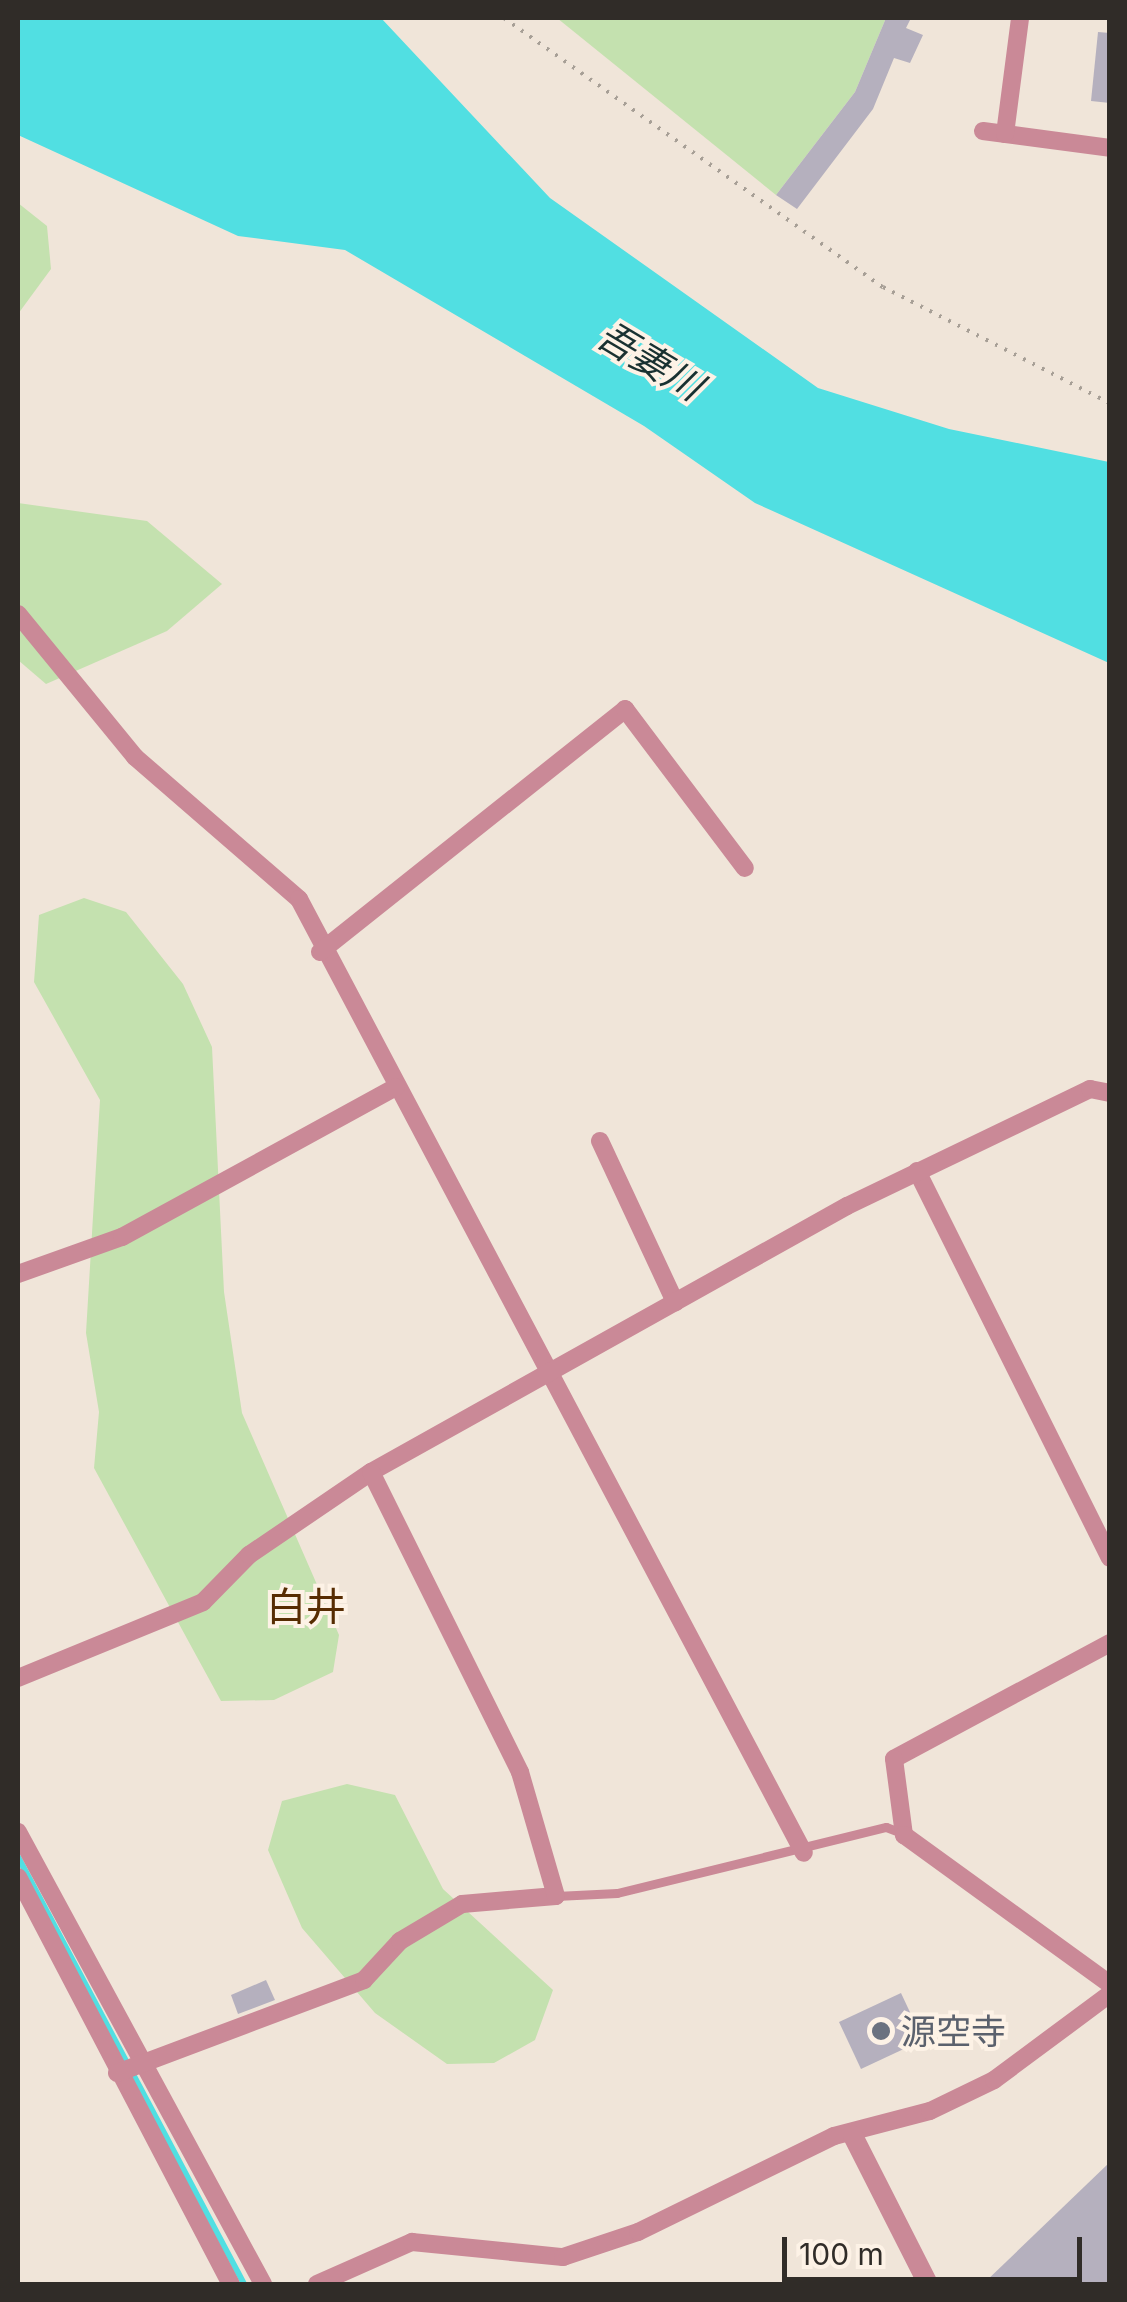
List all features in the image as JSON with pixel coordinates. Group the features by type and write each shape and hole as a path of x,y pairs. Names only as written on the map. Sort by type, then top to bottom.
{"street":[{"path":"1005,134 1020,18"},
{"path":"983,131 1110,148"},
{"path":"18,614 135,757 273,868 299,899 320,952 551,1370 804,1854"},
{"path":"320,952 625,709 745,868"},
{"path":"18,1274 122,1237 396,1087"},
{"path":"18,1678 202,1602 249,1555 371,1472 918,1171 1090,1089 1110,1093"},
{"path":"600,1141 674,1302"},
{"path":"918,1171 1110,1558"},
{"path":"132,2066 364,1980 400,1941 462,1904 556,1896 520,1772 371,1472"},
{"path":"1110,1643 900,1752 904,1835 1110,1984"},
{"path":"18,1832 132,2066 231,2284"},
{"path":"18,1877 263,2284"},
{"path":"316,2284 412,2242 563,2257 638,2232 834,2136 853,2136 994,2080 1110,1994"},
{"path":"853,2136 928,2284"}],"lane":[{"path":"556,1896 616,1893 804,1854 886,1828 904,1835"}],"path":[{"path":"504,18 883,288 1110,403"}],"green space":[{"path":"557,18 886,18 855,92 776,195"},
{"path":"18,203 47,226 51,269 18,314"},
{"path":"18,503 147,521 222,584 167,631 46,684 18,660"},
{"path":"84,898 126,912 183,984 212,1047 224,1292 242,1413 339,1635 333,1672 274,1700 221,1701 94,1468 99,1412 86,1333 100,1100 34,982 39,915"},
{"path":"347,1784 395,1795 443,1889 553,1990 535,2040 494,2063 447,2064 375,2013 302,1928 268,1850 282,1801"}],"water":[{"name":"吾妻川","path":"18,18 381,18 550,198 818,388 949,429 1109,462 1109,663 755,503 644,426 345,250 238,236 18,135"}],"building":[{"path":"886,18 911,18 906,28 923,35 910,63 894,58 873,109 797,209 776,195 855,92"},
{"path":"1098,32 1110,33 1110,103 1091,101"},
{"path":"266,1980 275,2000 238,2014 231,1995"},
{"name":"源空寺","path":"901,1993 923,2040 861,2069 839,2022"},
{"path":"1110,2162 1110,2284 983,2284"}],"waterway":[{"path":"18,1857 244,2284"}],"place":[{"name":"源空寺","path":"881,2031"}],"district":[{"name":"白井","path":"306,1607"}]}
